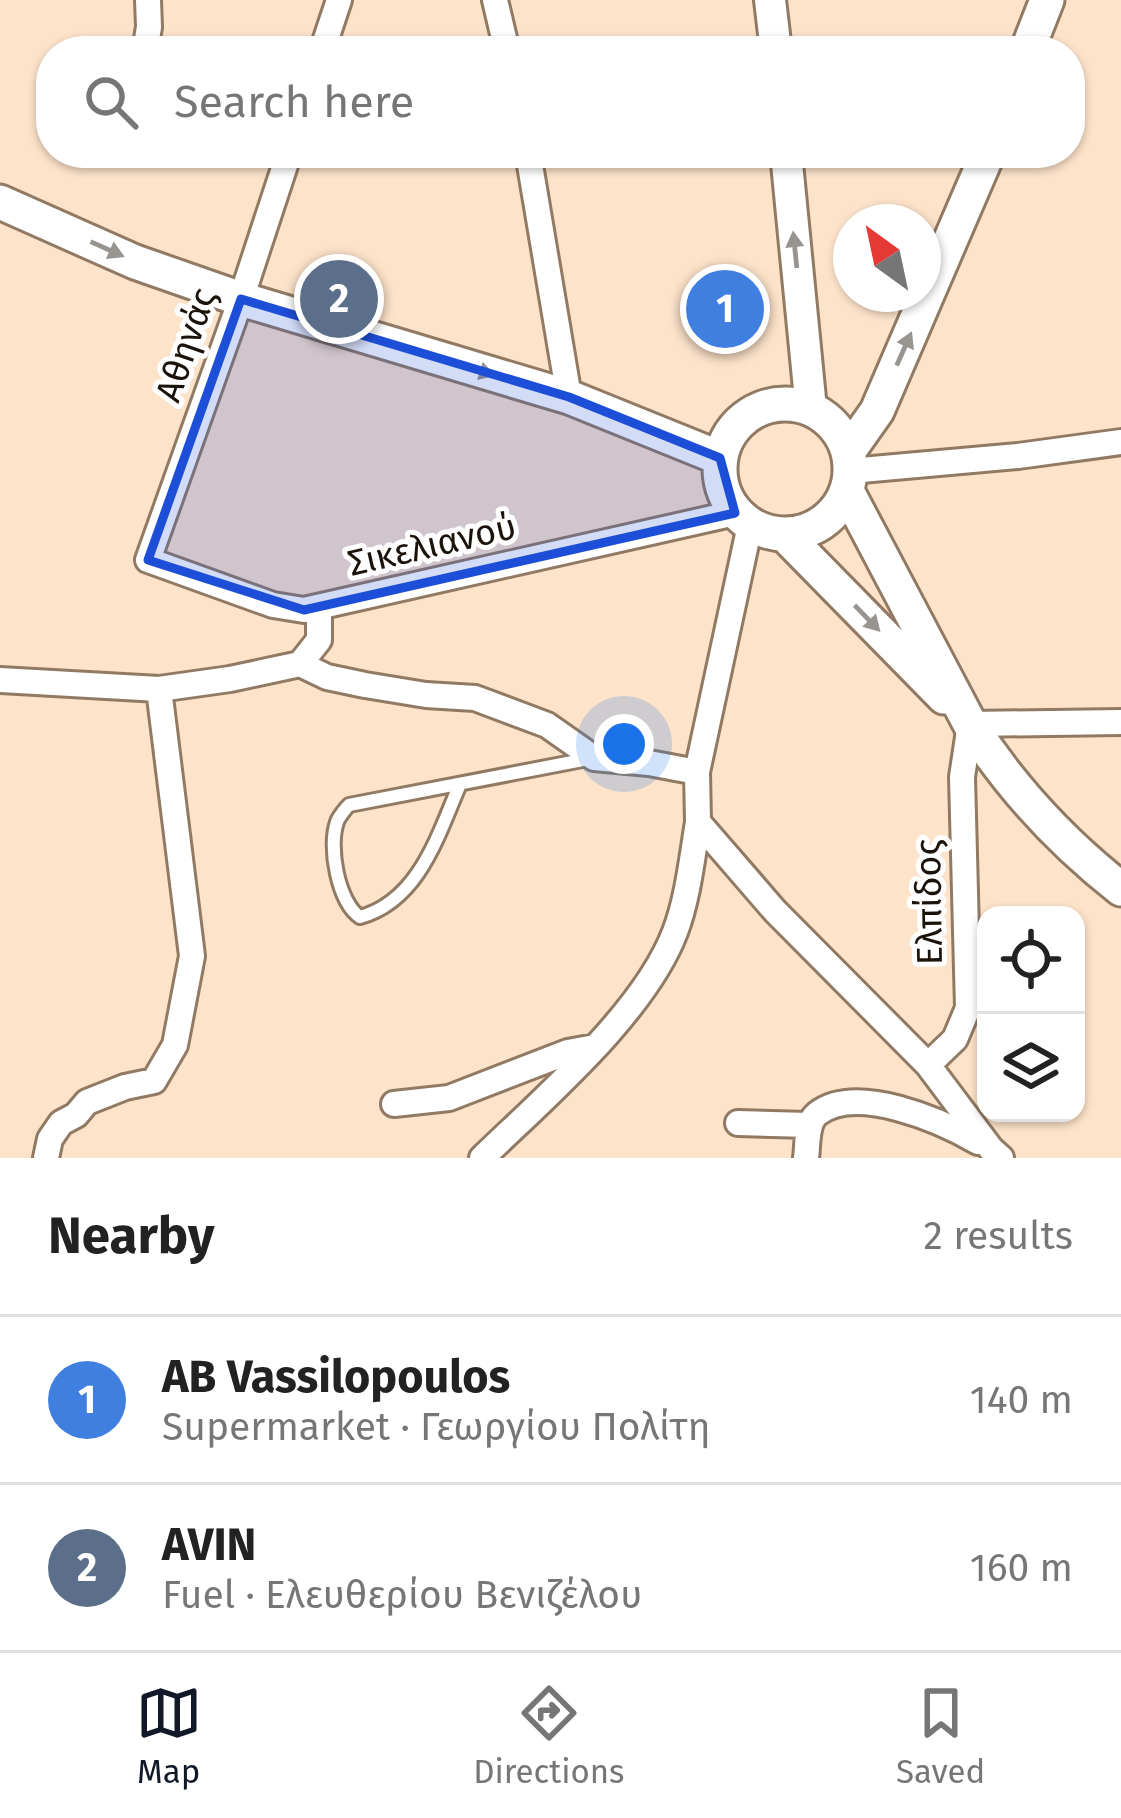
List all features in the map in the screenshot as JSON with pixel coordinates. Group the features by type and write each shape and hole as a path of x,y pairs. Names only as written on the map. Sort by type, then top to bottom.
{"main road":[{"path":"1033,36 1047,0"},
{"path":"982,168 848,471 838,508 807,531 768,533 743,519 724,496 719,478 726,439 753,412 791,404 827,419 840,434 848,471 970,724 1028,802 1082,859 1121,889"},
{"path":"0,202 135,262 241,299 568,397 720,458"},
{"path":"785,535 970,724"}],"street":[{"path":"147,36 148,0"},
{"path":"327,36 339,0"},
{"path":"494,0 503,36"},
{"path":"770,0 774,36"},
{"name":"Αθηνάς","path":"148,560 284,168"},
{"path":"530,168 568,397"},
{"path":"787,168 811,409"},
{"path":"848,471 1121,442"},
{"path":"486,1157 595,1047 655,970 676,931 698,822 698,772 743,519"},
{"name":"Σικελιανού","path":"148,560 273,605 304,610 743,519"},
{"path":"299,664 319,640 319,608"},
{"path":"0,680 159,689 299,664 365,686 475,698 547,724 594,758 698,772"},
{"path":"46,1158 50,1139 61,1124 100,1095 154,1081 175,1046 192,956 159,689"},
{"path":"970,724 1121,722"},
{"name":"Ελπίδος","path":"928,1065 955,1039 968,1008 962,777 970,724"},
{"path":"698,822 776,911 928,1065 996,1154"},
{"path":"394,1104 449,1098 568,1052 595,1047"},
{"path":"806,1158 809,1125 817,1114 858,1103 921,1114 996,1154"},
{"path":"738,1123 809,1125"}],"lane":[{"path":"460,784 424,864 406,890 379,911 360,916 347,908 334,844 338,820 349,805 594,758"}],"highlighted area":[{"path":"241,299 569,397 720,458 735,513 304,610 148,560"}],"building":[{"path":"321,282 371,297 363,323 313,308"}],"place":[{"name":"AVIN","path":"339,299"},
{"name":"AB Vassilopoulos","path":"725,309"}]}
